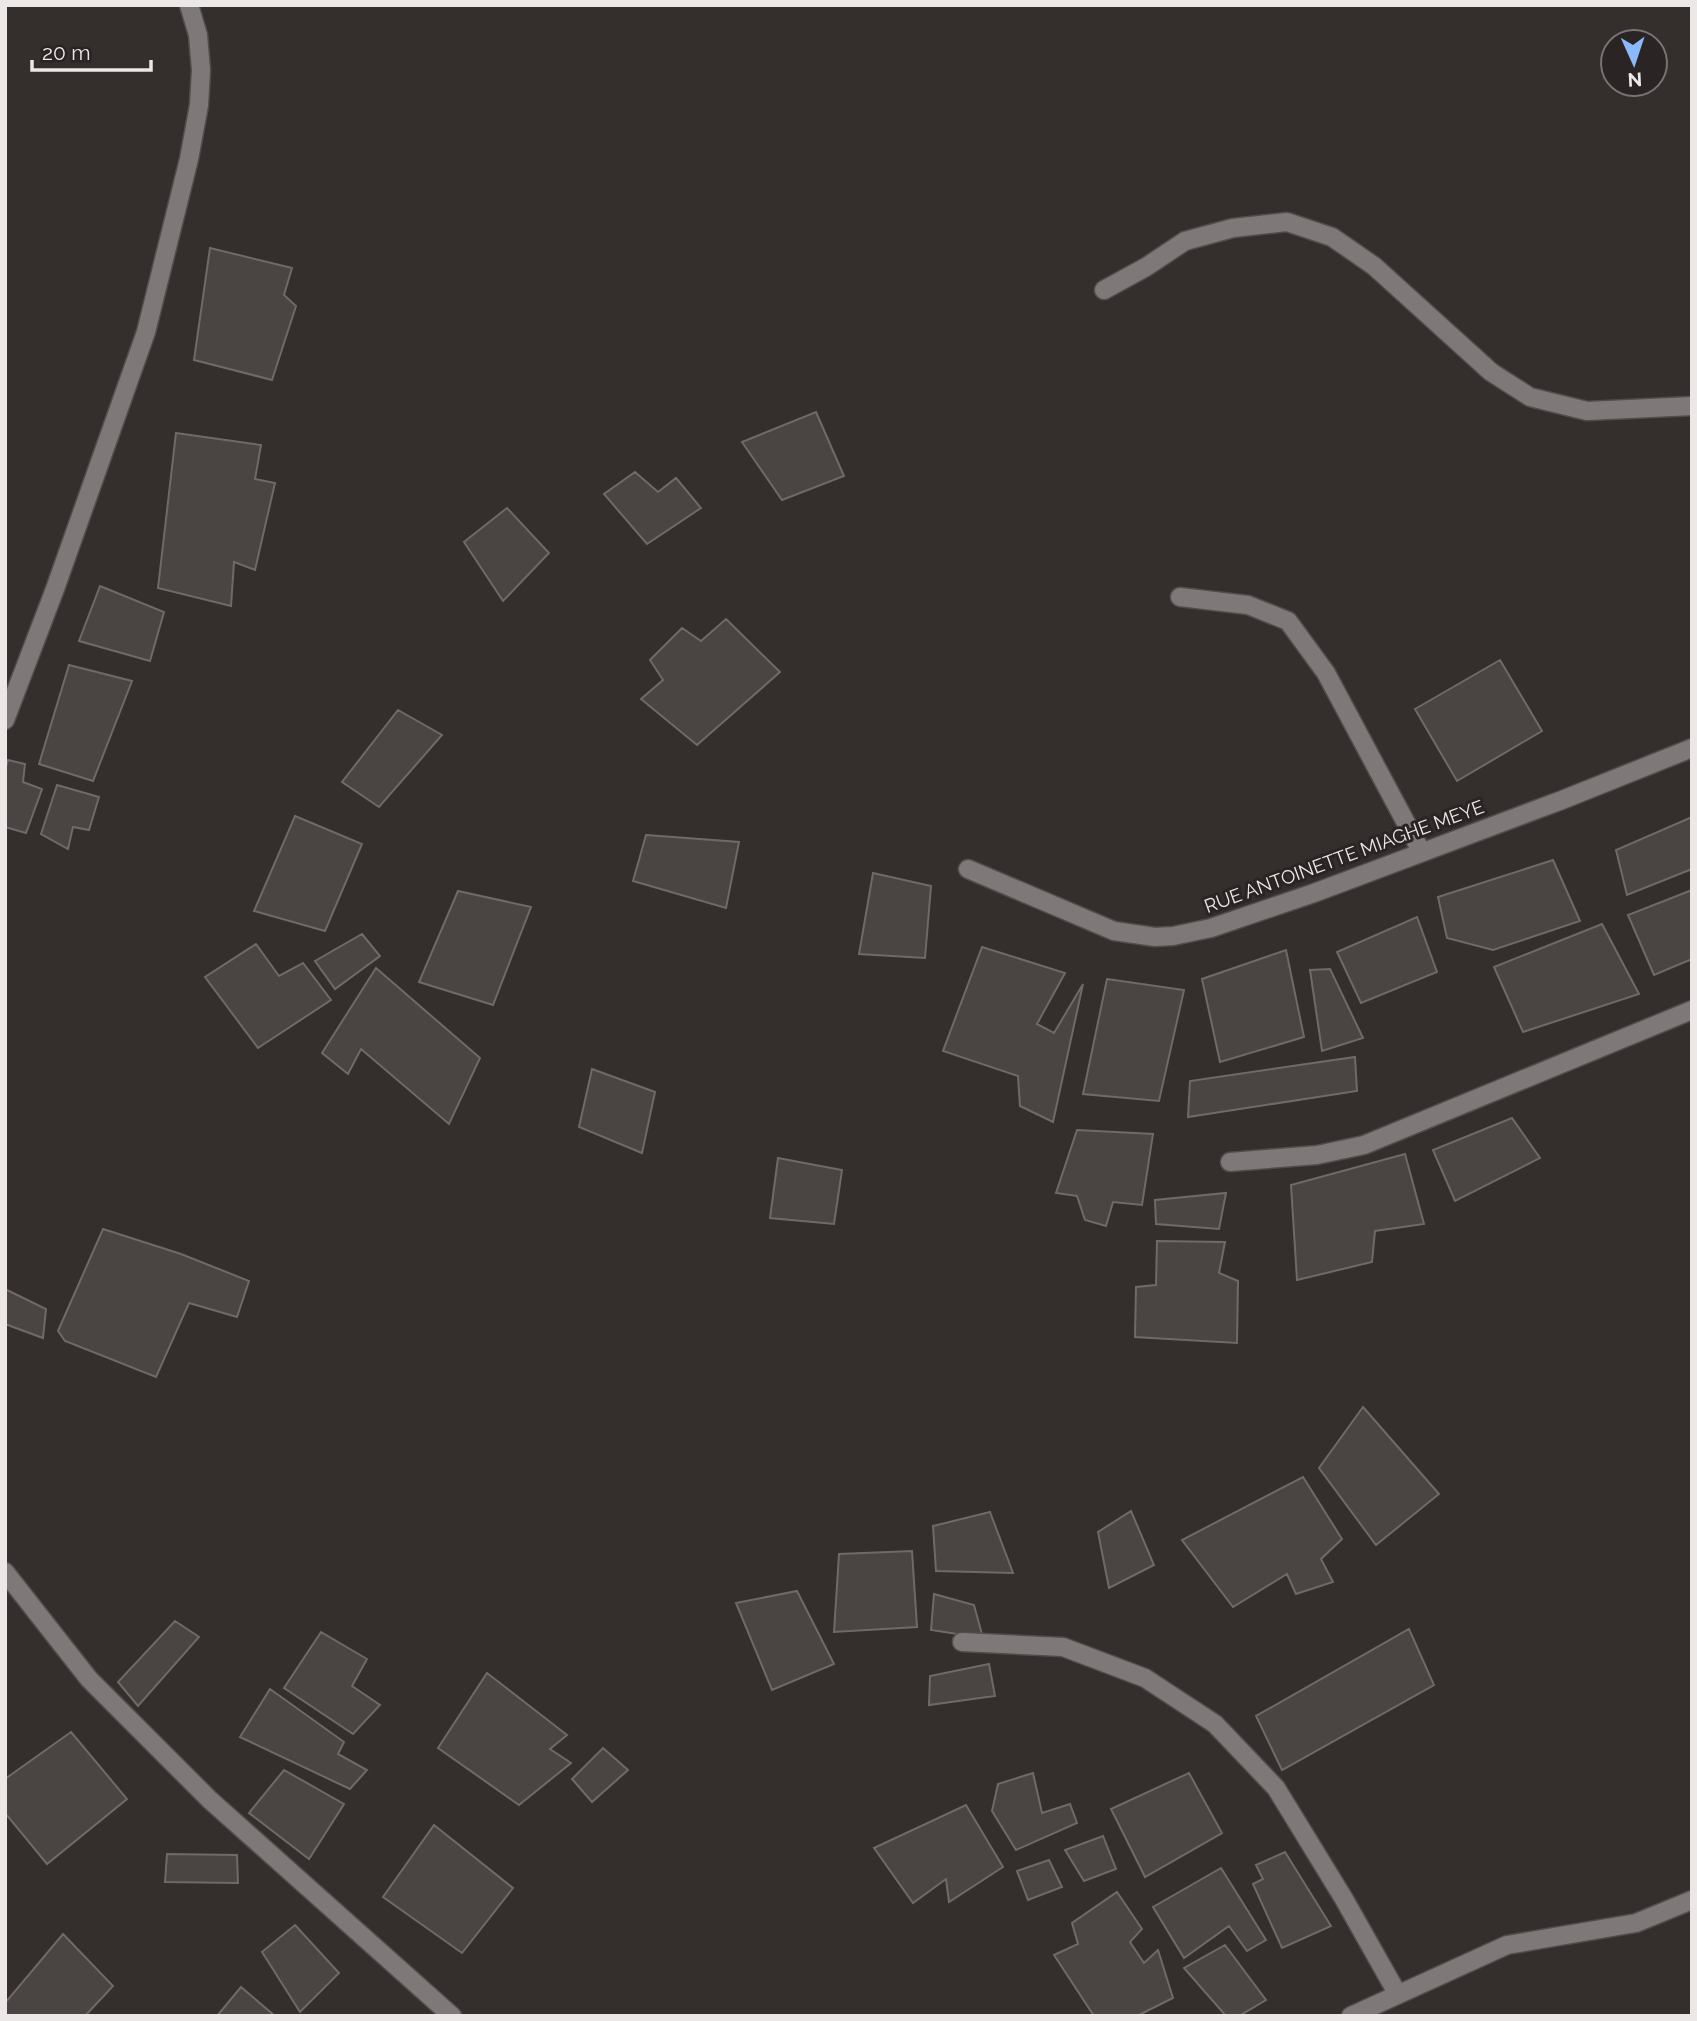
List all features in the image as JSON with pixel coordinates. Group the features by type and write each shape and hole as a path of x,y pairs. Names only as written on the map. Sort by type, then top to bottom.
{"street":[{"path":"5,720 55,589 146,332 199,105 201,70 198,35 189,5"},
{"path":"1104,290 1185,241 1233,228 1287,222 1332,237 1374,266 1491,372 1530,397 1587,411 1692,406"},
{"path":"1180,597 1248,605 1287,621 1326,673 1421,851"},
{"name":"RUE ANTOINETTE MIAGHE MEYE","path":"968,869 1114,931 1155,937 1211,928 1314,893 1692,748"},
{"path":"1230,1162 1317,1155 1364,1145 1692,1010"},
{"path":"5,1572 89,1679 210,1800 452,2016"},
{"path":"962,1642 1063,1647 1145,1678 1215,1724 1276,1788 1344,1899 1397,1993"},
{"path":"1351,2016 1507,1945 1636,1923 1692,1900"}],"building":[{"path":"210,248 292,268 284,295 296,306 272,380 194,360"},
{"path":"816,412 844,476 782,500 742,442"},
{"path":"176,433 261,445 255,479 275,483 255,570 234,562 231,606 158,588"},
{"path":"635,472 658,492 676,478 701,508 647,544 604,494"},
{"path":"507,508 549,553 503,601 464,542"},
{"path":"100,586 164,612 150,661 79,641"},
{"path":"726,619 780,672 697,745 641,699 663,680 650,660 682,628 701,641"},
{"path":"1500,660 1542,731 1457,781 1415,709"},
{"path":"69,665 132,681 93,781 39,764"},
{"path":"398,710 442,735 379,807 342,782"},
{"path":"8,760 25,764 23,782 42,789 26,833 5,827 5,770"},
{"path":"57,785 99,797 89,830 73,827 68,849 41,834"},
{"path":"295,816 362,844 325,931 254,911"},
{"path":"1692,817 1692,869 1627,895 1616,850"},
{"path":"646,835 739,842 726,908 633,881"},
{"path":"1553,860 1580,921 1493,950 1447,938 1438,897"},
{"path":"873,873 931,886 925,958 859,954"},
{"path":"1692,890 1692,959 1654,975 1628,915"},
{"path":"458,891 531,907 493,1005 419,982"},
{"path":"1417,917 1437,972 1361,1003 1337,952"},
{"path":"1602,924 1639,994 1523,1032 1494,967"},
{"path":"362,934 380,956 335,989 315,961"},
{"path":"256,944 279,976 303,963 331,1000 258,1048 205,977"},
{"path":"982,947 1065,973 1037,1024 1054,1033 1083,984 1053,1122 1020,1106 1018,1076 943,1051"},
{"path":"1286,950 1304,1037 1220,1062 1202,979"},
{"path":"376,968 480,1058 449,1124 361,1049 348,1074 322,1053"},
{"path":"1330,969 1363,1038 1322,1051 1310,970"},
{"path":"1107,979 1184,990 1159,1101 1083,1094"},
{"path":"1355,1057 1357,1091 1188,1117 1190,1081"},
{"path":"592,1069 655,1092 642,1153 579,1127"},
{"path":"1512,1118 1540,1158 1455,1201 1433,1150"},
{"path":"1077,1130 1153,1134 1142,1205 1113,1202 1106,1226 1085,1220 1077,1196 1056,1193"},
{"path":"1405,1154 1424,1224 1375,1231 1372,1262 1297,1280 1291,1185"},
{"path":"778,1158 842,1170 834,1224 770,1218"},
{"path":"1226,1193 1219,1229 1156,1224 1155,1200"},
{"path":"103,1229 181,1254 249,1281 237,1317 189,1303 156,1377 65,1341 58,1331"},
{"path":"1157,1241 1225,1242 1219,1273 1238,1281 1237,1343 1135,1337 1136,1287 1156,1285"},
{"path":"5,1289 46,1309 43,1338 5,1324"},
{"path":"1363,1407 1439,1494 1376,1545 1319,1468"},
{"path":"1303,1477 1342,1539 1321,1559 1333,1582 1296,1594 1287,1574 1233,1607 1182,1540"},
{"path":"1131,1511 1154,1565 1109,1588 1098,1532"},
{"path":"990,1512 1013,1573 936,1571 933,1526"},
{"path":"912,1551 917,1627 834,1632 839,1554"},
{"path":"797,1591 834,1664 772,1690 736,1603"},
{"path":"934,1594 974,1605 983,1638 931,1630"},
{"path":"175,1621 199,1637 138,1706 118,1682"},
{"path":"1409,1629 1434,1685 1282,1770 1256,1716"},
{"path":"321,1632 367,1659 352,1686 380,1705 353,1734 284,1688"},
{"path":"989,1664 995,1696 929,1705 930,1676"},
{"path":"487,1673 567,1735 550,1749 571,1763 519,1805 438,1748"},
{"path":"270,1689 344,1742 338,1754 367,1770 350,1789 240,1737"},
{"path":"71,1732 127,1799 47,1864 5,1813 5,1779"},
{"path":"603,1748 628,1770 592,1802 572,1779"},
{"path":"284,1770 344,1804 309,1859 249,1813"},
{"path":"1033,1773 1042,1813 1070,1804 1077,1823 1016,1850 992,1811 998,1784"},
{"path":"1189,1773 1222,1833 1145,1877 1111,1809"},
{"path":"966,1805 1003,1867 949,1902 946,1879 913,1903 874,1848"},
{"path":"434,1825 513,1888 462,1953 383,1897"},
{"path":"1103,1836 1116,1869 1084,1881 1065,1850"},
{"path":"1285,1852 1331,1926 1282,1948 1253,1884 1263,1879 1256,1865"},
{"path":"167,1854 237,1855 238,1883 165,1882"},
{"path":"1049,1860 1062,1887 1028,1900 1017,1871"},
{"path":"1221,1868 1266,1940 1247,1951 1229,1926 1184,1958 1153,1907"},
{"path":"1117,1892 1142,1929 1130,1942 1144,1963 1158,1950 1173,1998 1137,2016 1094,2016 1054,1955 1078,1944 1072,1923"},
{"path":"295,1925 339,1973 300,2012 262,1952"},
{"path":"63,1934 113,1986 85,2016 5,2016 5,2003"},
{"path":"1225,1945 1266,2000 1239,2016 1226,2016 1184,1968"},
{"path":"241,1987 275,2016 217,2016"}]}
